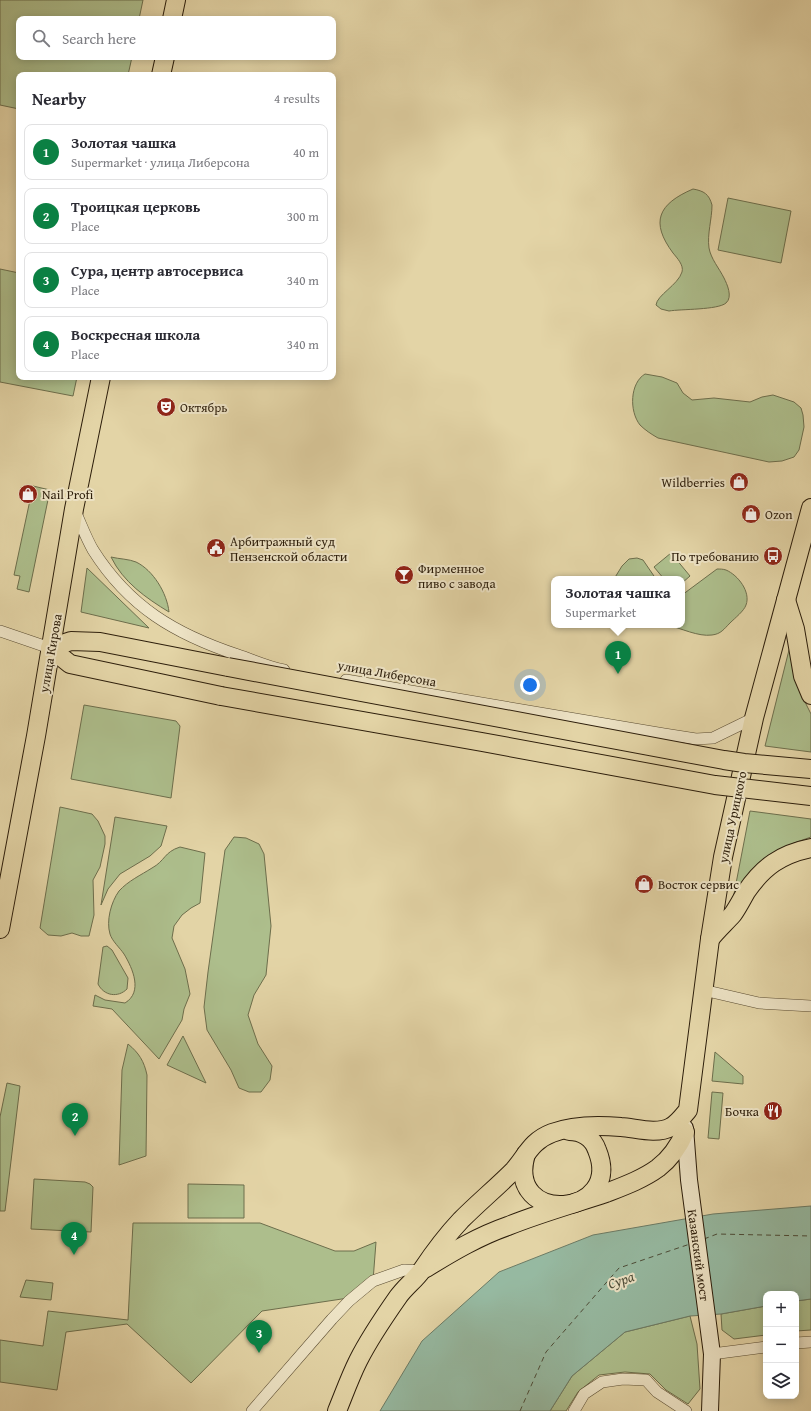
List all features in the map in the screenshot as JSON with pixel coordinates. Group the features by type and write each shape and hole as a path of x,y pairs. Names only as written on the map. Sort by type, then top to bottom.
{"main road":[{"path":"173,16 176,0"},
{"path":"162,72 164,60"},
{"name":"улица Кирова","path":"0,929 36,736 74,509 100,380"},
{"name":"улица Урицкого","path":"688,1110 710,939 723,857 754,718 811,508"},
{"path":"786,599 795,629 803,676 811,695"},
{"path":"50,648 71,641 100,642 724,760 811,769"},
{"path":"50,648 70,664 221,696 715,785 811,796"},
{"path":"710,939 733,913 746,892 758,877 777,859 800,850 811,848"},
{"path":"337,1411 358,1361 382,1320 400,1295 422,1271 432,1253 461,1220 513,1170 534,1143 543,1136 573,1128 603,1126 645,1130 665,1129 672,1126 688,1110"},
{"path":"526,1153 522,1165 522,1173 524,1182 534,1197 541,1202 556,1205 577,1203 587,1198 599,1183 601,1175 599,1155 596,1147 590,1139 583,1134 575,1131 563,1130"},
{"path":"422,1271 452,1252 481,1237 520,1221 577,1203 640,1179 658,1168 672,1156 680,1145 685,1132"}],"street":[{"name":"улица Либерсона","path":"74,509 93,549 119,585 143,608 171,627 208,645 280,669 696,739 712,738 754,718"},
{"path":"0,631 50,648"},
{"path":"739,784 811,791"},
{"path":"703,990 759,1003 811,1006"},
{"name":"улица Урицкого","path":"685,1132 688,1110"},
{"name":"Казанский мост","path":"685,1132 689,1180 712,1354 710,1411"},
{"path":"252,1411 332,1319 349,1301 368,1285 373,1281 404,1270 422,1271"},
{"path":"799,1343 811,1342"},
{"path":"712,1354 763,1347"},
{"path":"574,1411 584,1394 602,1382 623,1379 646,1380 657,1392 686,1411"}],"shaded area":[{"path":"0,0 143,0 140,16 16,16 16,60 131,60 129,72 16,72 16,108 0,105"},
{"path":"693,189 706,194 711,201 709,248 713,260 727,284 729,297 726,303 715,307 669,311 661,309 656,305 657,301 680,277 682,267 666,242 660,223 661,215 672,201"},
{"path":"728,198 791,211 781,263 718,250"},
{"path":"0,269 16,272 16,380 76,380 73,396 0,382"},
{"path":"645,374 662,377 677,383 683,393 692,400 714,398 750,402 762,397 773,395 794,402 801,408 803,415 804,427 799,450 794,457 782,461 769,462 658,438 640,425 634,412 634,390 640,378"},
{"path":"33,486 50,490 29,592 17,589 20,576 14,575"},
{"path":"671,553 690,576 685,580 685,576 662,576 654,567"},
{"path":"111,557 136,562 148,571 162,590 169,612 136,589 122,574"},
{"path":"637,558 643,560 654,576 616,576 622,566 629,559"},
{"path":"87,568 149,628 81,612"},
{"path":"717,569 731,572 739,580 747,595 747,600 745,607 741,612 722,631 718,634 701,635 676,628 685,628 685,593"},
{"path":"790,646 802,696 811,714 811,752 765,746"},
{"path":"84,705 176,721 180,726 171,798 71,779"},
{"path":"60,807 92,814 98,821 105,836 105,844 100,867 93,880 94,915 89,936 81,936 72,933 61,936 48,935 40,928"},
{"path":"750,811 811,819 811,837 778,851 733,899"},
{"path":"115,817 167,826 161,846 150,856 120,874 108,889 101,905"},
{"path":"234,837 246,838 259,844 264,854 271,926 266,975 254,995 248,1015 258,1044 272,1066 270,1080 261,1092 249,1092 239,1088 231,1070 207,1030 204,1007 225,850"},
{"path":"180,847 205,853 200,903 182,915 174,926 172,938 185,969 190,994 184,1009 182,1020 159,1059 112,1009 93,1006 95,995 105,1000 125,1003 134,993 135,980 133,973 124,954 112,939 109,929 110,912 116,895 126,884 156,865 171,851"},
{"path":"107,946 112,950 128,978 127,989 120,994 115,995 107,993 98,984 103,947"},
{"path":"183,1036 206,1083 167,1065"},
{"path":"128,1044 140,1058 147,1075 146,1156 119,1165 122,1070"},
{"path":"715,1052 743,1076 743,1084 712,1081"},
{"path":"7,1083 20,1086 5,1211 0,1211 0,1117"},
{"path":"712,1092 723,1093 719,1139 708,1138"},
{"path":"34,1179 85,1182 90,1184 93,1187 91,1232 31,1229"},
{"path":"188,1184 244,1185 244,1218 188,1218"},
{"path":"133,1223 260,1223 335,1251 354,1251 376,1242 373,1281 355,1297 262,1311 191,1383 127,1324 66,1332 57,1390 0,1382 0,1340 43,1346 48,1311 128,1320"},
{"path":"26,1280 53,1283 51,1300 20,1297"},
{"path":"811,1299 811,1330 799,1331 799,1301"},
{"path":"763,1307 763,1335 734,1339 722,1330 721,1314"},
{"path":"690,1316 697,1344 700,1389 688,1404 666,1390 650,1374 625,1372 599,1375 578,1392 566,1411 550,1411 572,1376 625,1332"}],"water":[{"name":"Сура","path":"811,1206 811,1299 799,1301 799,1291 763,1291 763,1307 721,1314 690,1316 625,1332 572,1376 550,1411 380,1411 422,1341 499,1272 593,1235 713,1214"}],"ferry route":[{"path":"704,1239 717,1234 811,1236"},
{"path":"520,1411 546,1352 619,1268 690,1244"}],"place":[{"name":"Октябрь","path":"166,407"},
{"name":"Wildberries","path":"739,482"},
{"name":"Nail Profi","path":"28,494"},
{"name":"Ozon","path":"751,514"},
{"name":"Арбитражный суд Пензенской области","path":"216,548"},
{"name":"По требованию","path":"773,556"},
{"name":"Фирменное пиво с завода","path":"404,575"},
{"name":"Золотая чашка","path":"618,674"},
{"name":"Восток сервис","path":"644,884"},
{"name":"Бочка","path":"773,1111"},
{"name":"Троицкая церковь","path":"75,1136"},
{"name":"Воскресная школа","path":"74,1255"},
{"name":"Сура, центр автосервиса","path":"259,1353"}]}
